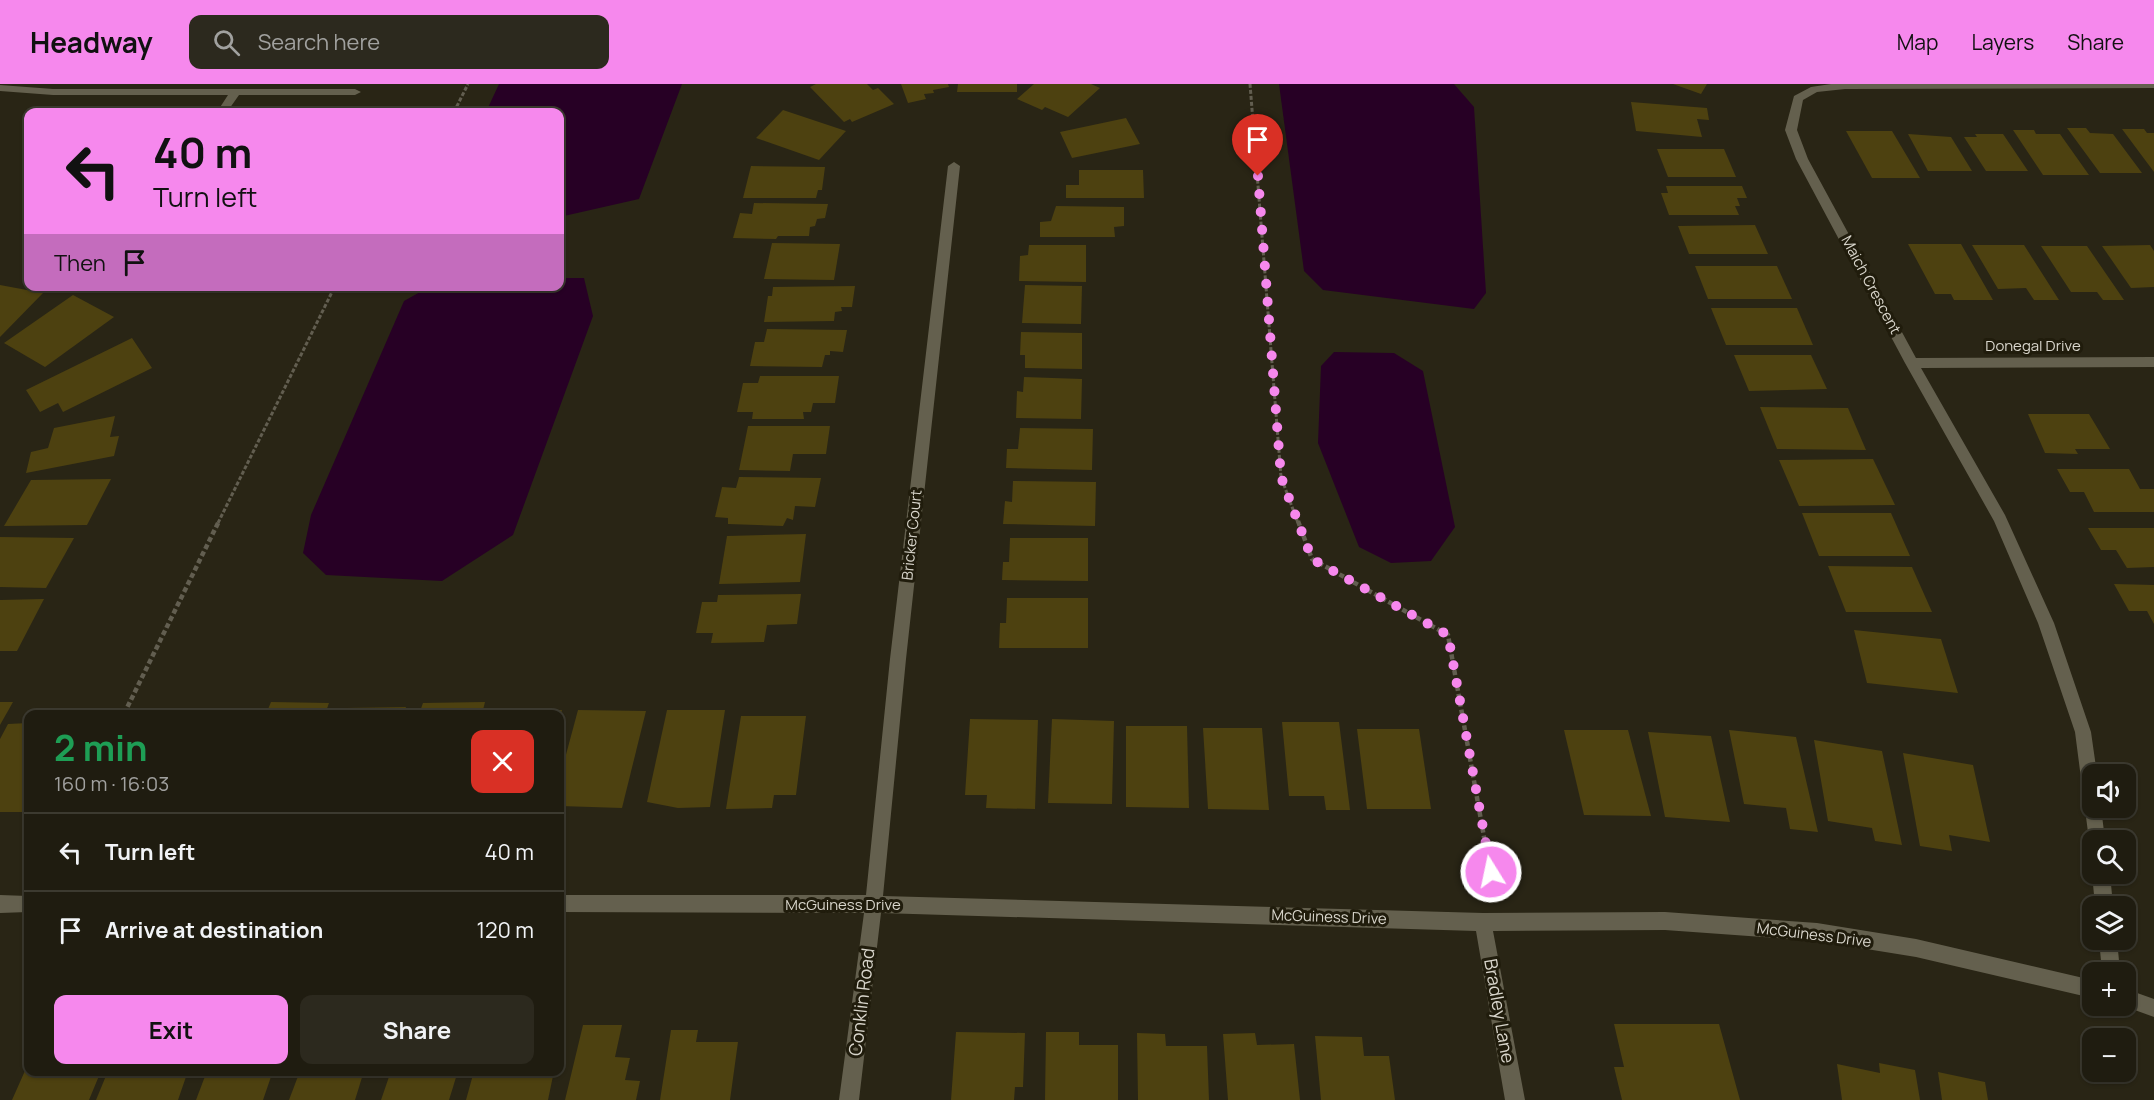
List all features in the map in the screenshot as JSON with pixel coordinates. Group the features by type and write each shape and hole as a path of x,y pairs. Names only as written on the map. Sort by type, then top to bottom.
{"street":[{"name":"Maich Crescent","path":"2088,764 2084,732 2046,623 2000,519 1912,363 1802,159 1791,130 1798,98 1815,89 1845,86 2154,85"},
{"path":"0,88 53,92 355,93"},
{"path":"225,108 236,91"},
{"name":"Bricker Court","path":"874,904 898,659 954,166"},
{"name":"Donegal Drive","path":"1912,363 2154,362"},
{"path":"0,904 24,904"},
{"name":"McGuiness Drive","path":"564,904 874,904 1491,922 1665,921 1817,932 1916,948 2082,987"},
{"name":"Conklin Road","path":"849,1100 874,904"},
{"name":"Bradley Lane","path":"1491,922 1515,1100"},
{"path":"2136,1002 2154,1008"}],"path":[{"path":"456,108 468,84"},
{"path":"1250,84 1281,477 1312,559 1448,635 1491,922"},
{"path":"126,710 333,291"}],"shaded area":[{"path":"499,84 682,84 639,199 564,216 564,108 488,108"},
{"path":"1279,84 1454,84 1474,107 1486,293 1474,309 1323,290 1304,271"},
{"path":"564,278 584,278 593,316 513,535 442,581 326,575 303,553 311,515 404,301 422,291 564,291"},
{"path":"1334,352 1394,353 1423,371 1455,527 1431,561 1391,563 1359,547 1318,443 1321,366"}],"building":[{"path":"816,84 867,84 873,90 878,88 894,104 852,122 850,119 844,122 810,87"},
{"path":"901,84 948,84 949,87 933,90 934,93 924,94 926,99 908,103"},
{"path":"958,84 1017,84 1017,92 957,92"},
{"path":"1034,84 1091,84 1100,88 1068,117 1045,107 1042,110 1017,99"},
{"path":"1673,84 1707,84 1701,94"},
{"path":"1631,102 1707,108 1709,120 1697,119 1702,137 1636,131"},
{"path":"783,110 846,131 819,160 756,138"},
{"path":"1126,118 1140,144 1072,158 1060,132"},
{"path":"2067,128 2086,128 2090,133 2113,134 2142,173 2100,173"},
{"path":"2122,129 2144,129 2147,133 2154,133 2154,172"},
{"path":"2013,130 2034,130 2036,134 2060,134 2089,175 2043,175"},
{"path":"1846,131 1892,131 1920,178 1872,178"},
{"path":"1908,134 1951,137 1972,171 1928,171"},
{"path":"1975,134 2003,134 2028,171 1986,171 1964,137 1977,137"},
{"path":"1657,149 1724,149 1736,177 1668,177"},
{"path":"751,166 825,167 822,190 818,190 816,198 743,198"},
{"path":"1079,170 1143,170 1144,198 1066,198 1066,185 1079,185"},
{"path":"1666,186 1742,186 1747,198 1737,198 1740,206 1735,206 1739,215 1669,215 1661,193 1668,193"},
{"path":"754,203 828,204 825,218 817,219 815,226 810,227 809,236 778,236 776,239 733,238 740,213 752,214"},
{"path":"1056,206 1124,207 1124,226 1114,227 1115,237 1040,237 1040,222 1051,221"},
{"path":"1755,225 1768,254 1689,254 1678,226"},
{"path":"772,243 840,244 834,280 764,279"},
{"path":"1908,244 1961,244 1993,300 1954,300 1951,294 1935,294"},
{"path":"1029,245 1086,245 1086,282 1019,281 1020,256 1028,255"},
{"path":"1972,245 2024,245 2059,300 2034,300 2026,288 1998,289"},
{"path":"2150,245 2154,251 2154,287 2131,288 2102,246"},
{"path":"2041,246 2087,246 2124,300 2103,300 2097,292 2071,292"},
{"path":"1695,266 1777,266 1792,299 1708,299"},
{"path":"0,285 43,293 0,337"},
{"path":"1025,285 1082,286 1081,324 1022,323"},
{"path":"855,286 852,307 841,307 842,311 835,312 834,321 764,322 768,296 772,296 773,287"},
{"path":"73,295 114,317 45,367 4,343"},
{"path":"1711,308 1797,308 1813,345 1726,345"},
{"path":"767,329 847,330 843,352 830,351 830,355 825,355 822,367 750,366 755,342 764,342"},
{"path":"1021,332 1082,333 1082,369 1025,368 1025,355 1020,355"},
{"path":"132,338 152,368 63,412 58,403 40,412 26,390"},
{"path":"1734,355 1811,355 1827,389 1749,391"},
{"path":"760,376 839,376 835,403 813,403 811,412 803,412 804,419 752,419 753,412 737,412 743,383 758,383"},
{"path":"1024,377 1082,379 1081,419 1016,418 1017,391 1023,392"},
{"path":"1760,407 1848,408 1866,450 1777,449"},
{"path":"2028,414 2089,414 2110,449 2075,449 2078,454 2045,453"},
{"path":"115,416 110,437 119,436 114,456 26,473 31,452 48,448 54,428"},
{"path":"748,426 830,426 826,454 793,454 790,471 739,470"},
{"path":"1020,428 1093,429 1092,470 1006,468 1007,449 1018,449"},
{"path":"1873,459 1895,505 1799,506 1779,460"},
{"path":"2057,469 2129,469 2140,489 2154,489 2154,512 2094,512 2084,492 2070,492"},
{"path":"739,477 821,478 815,507 795,506 793,520 787,518 783,526 728,524 728,518 715,517 722,487 736,488"},
{"path":"111,479 87,525 4,526 31,480"},
{"path":"1013,481 1096,482 1095,526 1003,524 1005,501 1012,502"},
{"path":"1802,513 1891,513 1910,556 1819,556"},
{"path":"2088,528 2154,528 2154,567 2127,568 2116,550 2101,550"},
{"path":"806,534 800,582 719,584 727,536"},
{"path":"0,537 74,538 46,588 0,587"},
{"path":"1010,538 1088,538 1088,581 1002,580 1003,562 1009,562"},
{"path":"1828,566 1912,567 1932,612 1846,612"},
{"path":"2114,584 2154,585 2154,624 2147,611 2129,611"},
{"path":"801,594 797,624 767,625 764,642 711,643 713,633 696,633 702,602 717,602 718,595"},
{"path":"1007,598 1088,598 1088,648 999,648 1000,623 1006,623"},
{"path":"44,599 17,651 0,651 0,600"},
{"path":"1854,630 1941,639 1958,693 1867,683"},
{"path":"0,702 13,702 0,725"},
{"path":"271,702 329,703 326,710 268,710"},
{"path":"485,702 483,710 420,710 423,703"},
{"path":"406,707 405,710 343,710 344,708"},
{"path":"251,708 250,710 188,710"},
{"path":"578,710 646,711 622,808 564,806 564,762"},
{"path":"667,710 725,710 710,807 678,808 647,802"},
{"path":"741,716 806,716 796,795 774,795 772,808 726,809"},
{"path":"970,719 1038,720 1035,809 986,808 987,795 965,795"},
{"path":"1052,719 1114,721 1112,804 1048,803"},
{"path":"1282,722 1339,722 1350,810 1326,810 1324,796 1289,796"},
{"path":"24,723 23,812 0,812 0,739 8,724"},
{"path":"1126,726 1187,726 1189,808 1126,807"},
{"path":"1203,728 1262,728 1269,810 1208,809"},
{"path":"1357,729 1419,729 1431,809 1367,809"},
{"path":"1564,730 1628,730 1651,816 1584,815"},
{"path":"1729,730 1796,737 1818,832 1790,829 1786,808 1744,804"},
{"path":"1648,732 1711,736 1730,822 1665,817"},
{"path":"1814,740 1882,751 1902,845 1875,841 1872,828 1828,821"},
{"path":"1903,753 1973,765 1990,842 1949,835 1952,851 1920,846"},
{"path":"1614,1024 1719,1024 1740,1100 1622,1100 1614,1067 1624,1067"},
{"path":"583,1025 622,1025 615,1057 630,1058 625,1080 640,1081 636,1100 565,1100"},
{"path":"671,1030 698,1030 696,1042 738,1042 730,1100 660,1100"},
{"path":"956,1032 1025,1033 1023,1087 1015,1087 1014,1100 951,1100"},
{"path":"1046,1032 1079,1032 1079,1045 1118,1045 1118,1100 1045,1100"},
{"path":"1137,1033 1165,1034 1166,1046 1207,1046 1209,1100 1138,1100"},
{"path":"1255,1033 1257,1045 1294,1044 1300,1100 1228,1100 1223,1034"},
{"path":"1315,1036 1362,1037 1364,1056 1389,1056 1395,1100 1321,1100"},
{"path":"1879,1063 1915,1070 1920,1100 1842,1100 1837,1064 1880,1073"},
{"path":"1938,1072 1985,1082 1988,1100 1942,1100"},
{"path":"24,1073 24,1076 99,1076 89,1100 12,1100"},
{"path":"106,1076 186,1076 178,1100 96,1100"},
{"path":"205,1076 271,1076 263,1100 196,1100"},
{"path":"298,1076 362,1076 355,1100 289,1100"},
{"path":"389,1076 456,1076 449,1100 381,1100"},
{"path":"473,1076 553,1076 548,1100 466,1100"}],"route":[{"path":"1258,176 1281,477 1312,559 1448,635 1491,872"}]}
